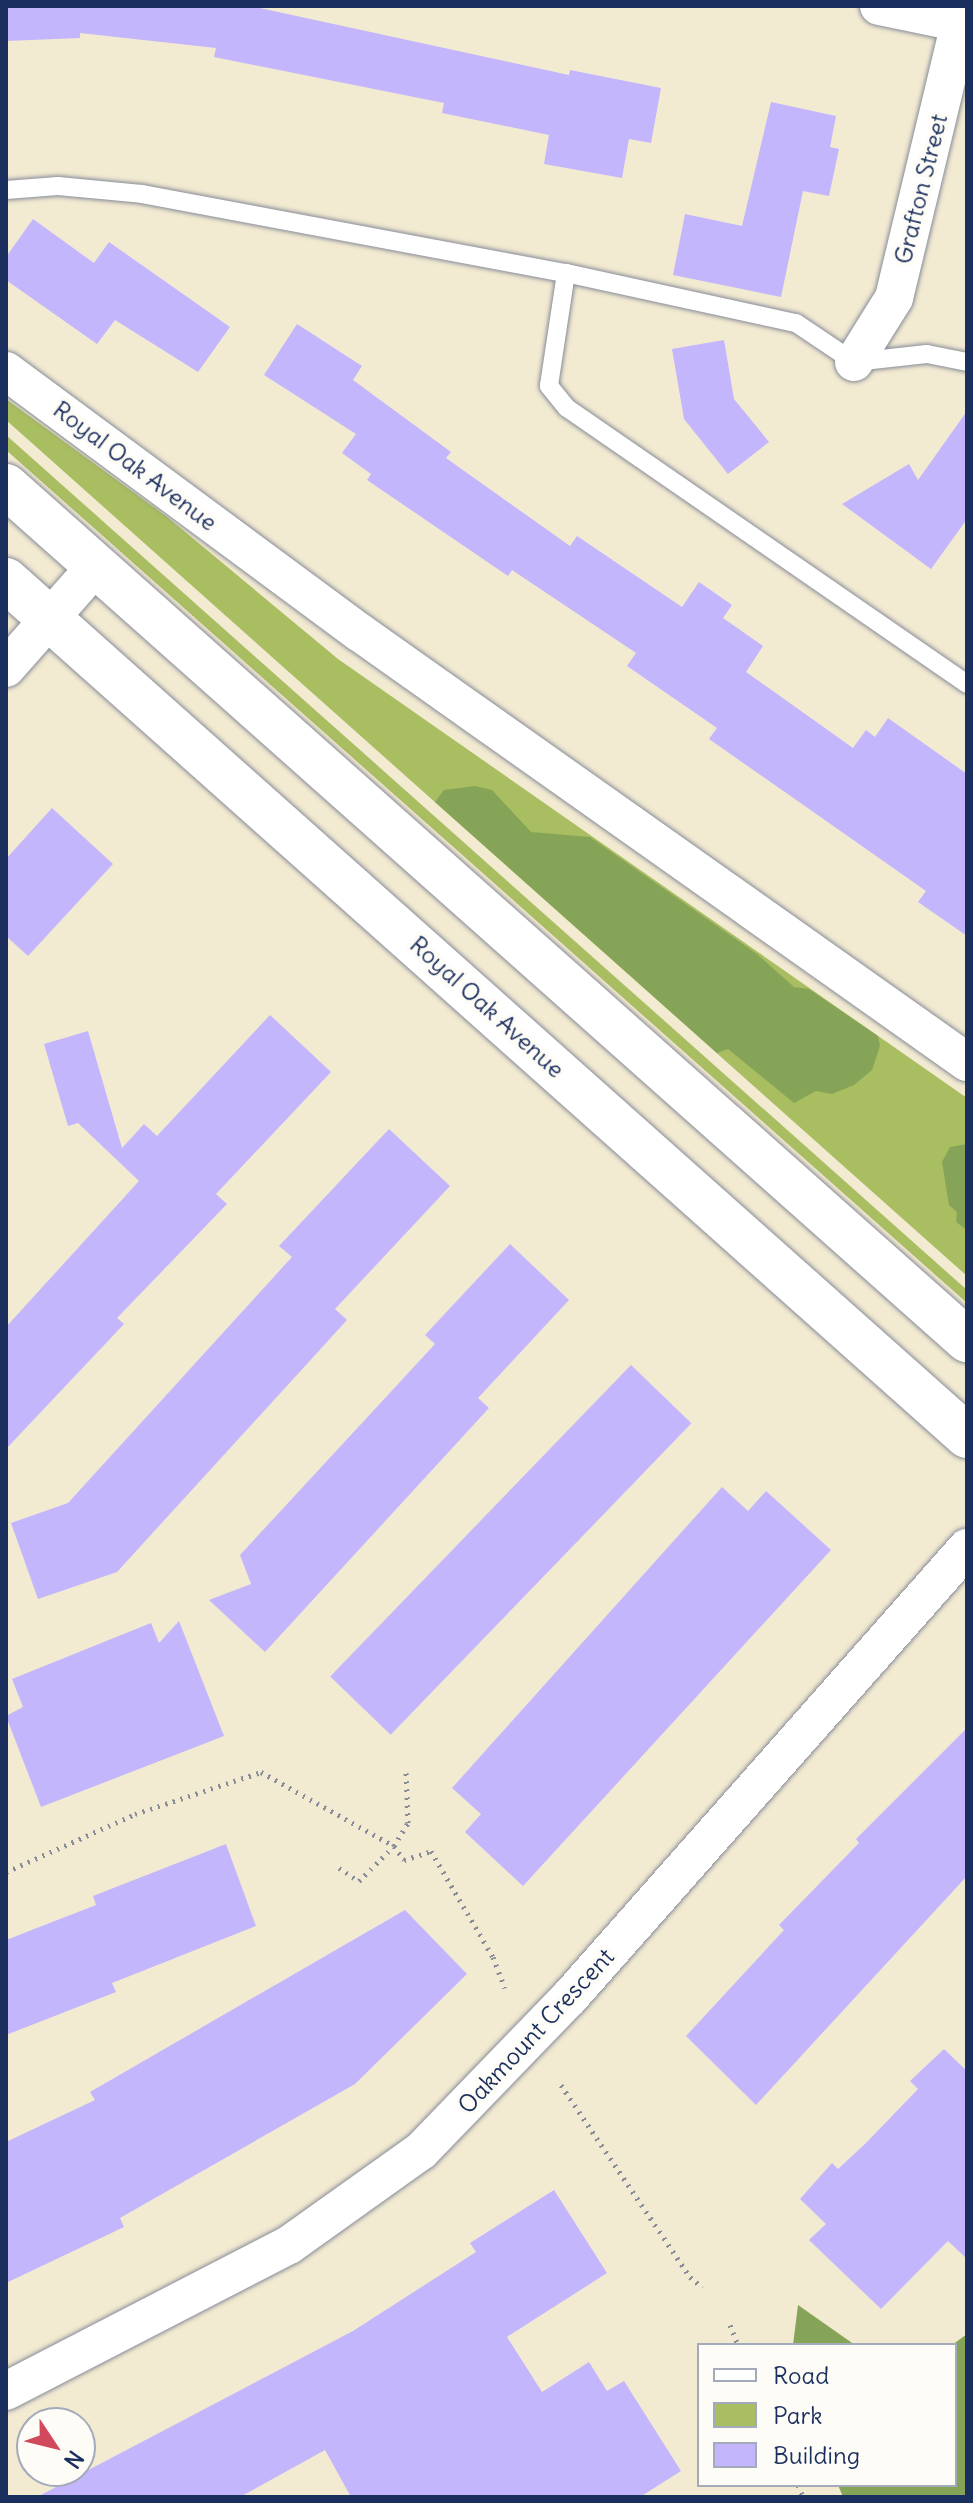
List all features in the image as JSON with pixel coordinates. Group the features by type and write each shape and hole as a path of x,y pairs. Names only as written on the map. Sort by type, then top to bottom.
{"main road":[{"path":"6,486 967,1340"},
{"name":"Royal Oak Avenue","path":"6,580 967,1436"}],"street":[{"path":"879,6 964,18"},
{"name":"Grafton Street","path":"854,362 894,298 964,18"},
{"name":"Royal Oak Avenue","path":"6,371 359,632 967,1062"},
{"path":"6,668 96,566"},
{"name":"Oakmount Crescent","path":"6,2391 289,2245 421,2151 569,1998 967,1548"}],"lane":[{"path":"6,190 58,186 142,194 566,273 796,323 854,362 927,354 967,362"},
{"path":"566,273 549,386 567,408 967,684"}],"path":[{"path":"339,1868 359,1881 394,1846 408,1823 406,1770"},
{"path":"6,1872 135,1814 261,1772 394,1846 404,1860 431,1851 493,1957 505,1988"},
{"path":"561,2085 702,2287"},
{"path":"730,2325 737,2343"}],"green space":[{"path":"6,399 166,516 338,659 967,1098 967,1276 6,420"},
{"path":"6,435 967,1290 967,1303 6,450"},
{"path":"475,786 492,790 531,832 590,837 757,954 794,987 809,989 878,1036 880,1046 872,1070 854,1085 832,1094 816,1091 794,1103 728,1049 717,1053 435,802 444,790"},
{"path":"967,1144 967,1230 956,1222 957,1212 949,1205 942,1162 950,1147"},
{"path":"798,2305 852,2343 793,2343"},
{"path":"967,2334 967,2497 843,2497 839,2487 957,2487 955,2343"}],"building":[{"path":"6,6 251,6 569,75 570,70 661,88 651,143 629,139 622,178 544,164 549,135 442,113 444,103 214,57 216,48 80,33 80,38 6,41"},
{"path":"771,102 836,116 830,147 839,149 829,196 803,191 781,297 673,275 685,214 742,226"},
{"path":"33,219 94,263 109,242 230,327 198,372 115,320 97,344 6,280 6,257"},
{"path":"297,324 362,366 353,380 451,452 446,458 570,546 577,536 682,607 699,582 732,605 723,618 763,646 746,672 853,748 866,730 875,737 888,718 967,774 967,936 918,902 926,891 709,739 717,728 627,666 636,653 512,570 508,576 367,480 371,474 342,453 356,434 264,375"},
{"path":"724,340 734,399 769,442 728,474 684,419 672,349"},
{"path":"967,411 967,519 931,569 842,504 909,464 918,480"},
{"path":"52,808 113,864 28,956 6,936 6,859"},
{"path":"270,1015 331,1072 216,1194 227,1204 117,1318 124,1324 6,1449 6,1327 139,1181 78,1123 68,1126 44,1044 88,1031 122,1148 144,1124 157,1136"},
{"path":"389,1129 450,1186 335,1309 347,1320 117,1572 38,1599 11,1523 68,1503 292,1257 279,1246"},
{"path":"510,1244 569,1300 478,1398 489,1408 265,1652 209,1600 251,1584 240,1555 435,1344 425,1335"},
{"path":"631,1365 691,1423 391,1735 330,1676"},
{"path":"722,1487 748,1511 766,1491 831,1550 523,1886 465,1832 481,1814 452,1788"},
{"path":"179,1621 224,1736 41,1807 6,1716 23,1707 12,1679 151,1623 159,1643"},
{"path":"967,1728 967,1876 756,2105 686,2036 784,1930 779,1925 859,1843 856,1839"},
{"path":"226,1844 256,1926 112,1983 116,1992 6,2035 6,1940 96,1905 93,1896"},
{"path":"405,1910 467,1974 355,2084 120,2218 124,2227 6,2283 6,2142 95,2100 90,2092"},
{"path":"944,2049 967,2071 967,2259 948,2241 881,2309 809,2240 826,2224 800,2199 832,2163 838,2169 918,2089 910,2081"},
{"path":"554,2190 607,2273 507,2337 542,2392 589,2362 607,2391 624,2381 681,2471 640,2497 351,2497 325,2450 240,2497 37,2497 56,2487 96,2487 96,2466 353,2331 476,2252 470,2243"}]}
